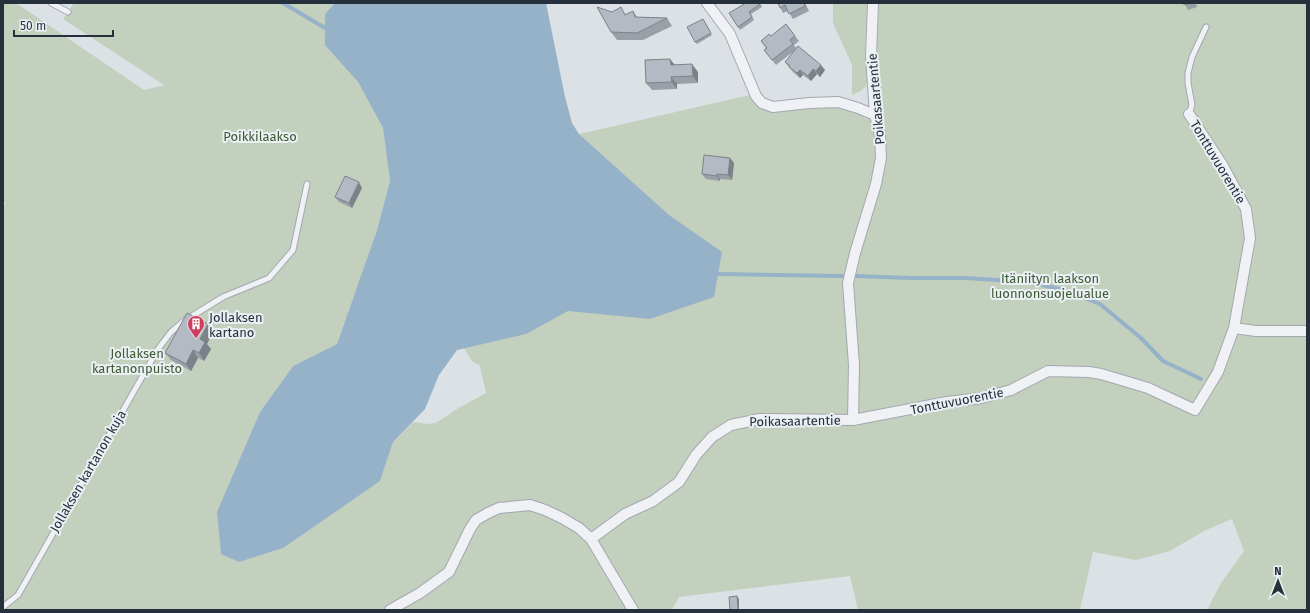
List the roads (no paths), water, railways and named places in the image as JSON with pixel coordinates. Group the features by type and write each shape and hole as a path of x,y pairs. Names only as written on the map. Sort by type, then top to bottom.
{"street":[{"path":"707,3 730,34 756,96 762,103 773,107 809,103 838,102 875,115"},
{"name":"Poikasaartentie","path":"591,539 625,514 653,501 679,482 696,455 712,437 731,425 760,419 853,420 854,365 848,284 855,254 876,184 881,158 880,135 875,115 871,56 873,3"},
{"name":"Tonttuvuorentie","path":"853,420 947,402 981,398 1012,390 1048,371 1089,372 1101,374 1148,388 1195,410 1218,372 1234,328 1250,238 1246,209 1223,166 1189,114"},
{"path":"1234,328 1256,331 1307,331"},
{"path":"390,610 420,594 449,572 476,520 499,508 530,506 545,510 579,528 591,539 633,610"}],"lane":[{"path":"51,3 68,12"},
{"path":"1189,114 1192,105 1188,83 1188,73 1192,57 1206,27"},
{"name":"Jollaksen kartanon kuja","path":"3,607 18,595 158,349 171,332 184,321 223,297 269,278 293,250 307,184"}],"water":[{"path":"335,3 546,3 565,97 572,123 579,134 669,215 722,252 714,297 650,319 568,311 526,334 457,350 439,375 425,409 393,442 380,481 283,548 239,562 221,554 217,512 260,412 293,366 337,344 377,230 390,181 383,128 358,82 325,45 325,14"}],"waterway":[{"path":"283,3 325,28"},
{"path":"718,274 842,276"},
{"path":"856,276 965,278 1029,282 1064,290 1100,304 1141,338 1163,361 1201,379"}],"place":[{"name":"Jollaksen kartano","path":"196,339"}],"park label":[{"name":"Poikkilaakso","path":"260,136"},
{"name":"Itäniityn laakson luonnonsuojelualue","path":"1050,286"},
{"name":"Jollaksen kartanonpuisto","path":"137,360"}]}
